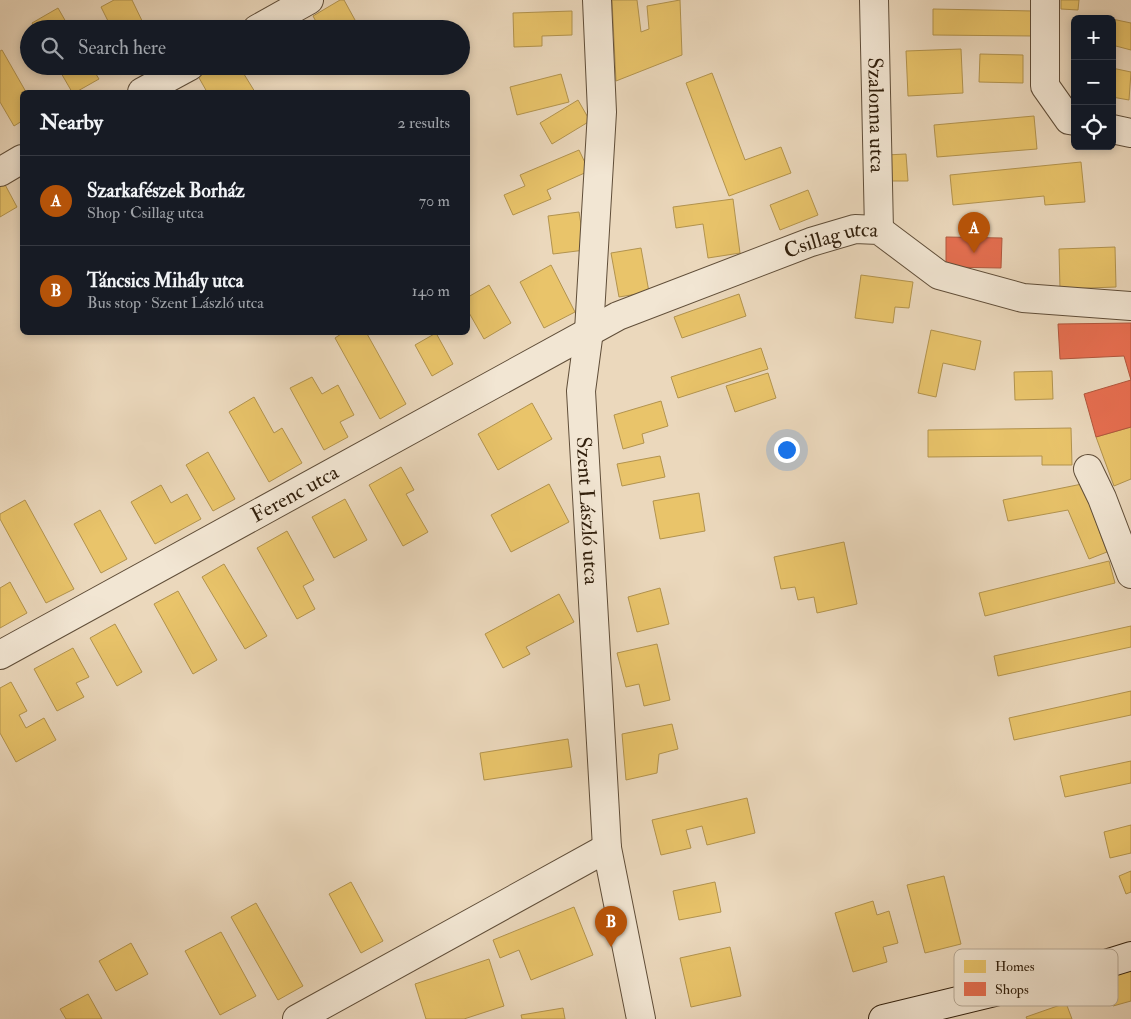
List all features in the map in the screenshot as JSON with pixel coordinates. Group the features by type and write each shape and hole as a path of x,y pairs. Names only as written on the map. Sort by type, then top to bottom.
{"street":[{"path":"273,20 309,0"},
{"name":"Szent László utca","path":"597,0 602,112 589,331 582,390 607,848 641,1019"},
{"name":"Szalonna utca","path":"874,0 879,230"},
{"path":"1045,0 1045,86 1071,120"},
{"path":"146,90 173,75"},
{"path":"1116,130 1131,133"},
{"path":"0,172 20,160"},
{"name":"Csillag utca","path":"589,331 618,316 811,242 855,229 879,230 940,275 1024,298 1131,306"},
{"name":"Ferenc utca","path":"0,655 589,331"},
{"path":"1088,469 1102,498 1131,574"},
{"path":"296,1019 607,848"},
{"path":"1118,960 1131,956"},
{"path":"883,1019 954,1002"}],"building: Homes":[{"path":"114,0 132,0 142,20 108,20 101,7"},
{"path":"340,0 344,0 355,20 315,20 313,16"},
{"path":"612,0 637,0 641,32 649,29 647,6 680,0 682,55 616,81"},
{"path":"1061,0 1079,0 1078,10 1061,9"},
{"path":"58,8 65,20 37,20"},
{"path":"933,9 1033,11 1033,36 933,35"},
{"path":"572,11 572,35 542,36 542,46 514,47 513,13"},
{"path":"1116,20 1131,23 1131,50 1116,46"},
{"path":"961,49 963,93 908,96 906,51"},
{"path":"2,50 25,90 20,90 20,122 14,126 0,102 0,51"},
{"path":"980,54 1023,55 1023,83 979,82"},
{"path":"1116,69 1131,72 1129,100 1116,98"},
{"path":"712,73 745,160 781,147 791,173 729,196 686,83"},
{"path":"561,74 569,102 517,115 510,87"},
{"path":"62,75 97,75 99,79 80,90 71,90"},
{"path":"245,75 254,90 206,90 198,76"},
{"path":"578,100 590,121 552,144 540,123"},
{"path":"1034,116 1037,149 937,157 934,125"},
{"path":"579,150 589,171 547,190 551,199 513,215 504,195 525,186 520,175"},
{"path":"906,154 908,181 888,181 886,155"},
{"path":"1081,162 1085,202 1045,205 1044,196 953,205 950,175"},
{"path":"2,179 17,207 0,217 0,180"},
{"path":"808,190 818,215 780,230 770,205"},
{"path":"733,199 740,253 708,258 703,224 676,228 673,207"},
{"path":"579,212 585,250 553,254 548,216"},
{"path":"1115,247 1116,287 1060,289 1059,249"},
{"path":"641,248 649,292 619,297 611,253"},
{"path":"551,265 575,312 544,328 520,282"},
{"path":"861,275 913,282 909,308 895,307 893,323 855,318"},
{"path":"489,285 511,323 484,339 470,314 470,296"},
{"path":"739,294 746,316 682,338 674,317"},
{"path":"931,330 981,341 975,370 943,363 936,397 918,393"},
{"path":"340,335 368,335 406,404 380,419 335,338"},
{"path":"432,335 437,335 453,364 432,376 415,345"},
{"path":"761,348 768,369 678,398 671,377"},
{"path":"1052,371 1053,399 1015,400 1014,372"},
{"path":"768,373 776,398 735,412 726,386"},
{"path":"312,377 322,394 338,385 354,415 340,422 348,437 324,450 290,388"},
{"path":"254,397 274,433 282,428 302,463 269,482 229,412"},
{"path":"661,401 668,426 642,434 644,443 623,449 614,415"},
{"path":"532,403 552,439 498,470 478,434"},
{"path":"1131,427 1131,479 1114,486 1096,437"},
{"path":"1071,428 1072,465 1042,465 1042,456 928,457 928,430"},
{"path":"208,452 235,499 213,511 186,465"},
{"path":"660,456 665,477 622,486 617,464"},
{"path":"401,467 414,490 406,494 428,532 403,546 369,485"},
{"path":"549,484 569,522 511,552 491,515"},
{"path":"1082,484 1107,552 1089,559 1068,510 1008,521 1003,500"},
{"path":"161,485 171,503 187,494 201,519 155,544 131,502"},
{"path":"699,493 705,531 660,539 653,501"},
{"path":"345,499 367,540 334,558 312,517"},
{"path":"25,500 74,589 46,603 0,519 0,514"},
{"path":"100,510 127,559 101,573 74,524"},
{"path":"287,531 314,580 303,586 315,609 297,619 257,548"},
{"path":"844,542 857,604 817,613 814,597 798,600 795,587 781,589 774,557"},
{"path":"1109,561 1115,583 985,616 979,593"},
{"path":"224,564 267,636 245,649 202,577"},
{"path":"10,582 27,613 0,628 0,588"},
{"path":"660,588 669,624 637,632 628,597"},
{"path":"178,591 217,660 193,674 154,604"},
{"path":"559,594 574,622 526,647 530,654 503,668 485,634"},
{"path":"115,624 142,672 117,686 90,638"},
{"path":"1131,626 1131,647 998,676 994,656"},
{"path":"657,644 670,700 644,706 639,684 626,687 617,653"},
{"path":"73,648 89,677 76,683 84,697 57,711 34,669"},
{"path":"11,682 27,711 19,715 26,728 44,718 56,740 16,762 0,733 0,688"},
{"path":"1131,691 1131,715 1014,740 1009,718"},
{"path":"672,724 678,749 659,754 657,773 626,780 622,734"},
{"path":"568,739 572,767 484,780 480,753"},
{"path":"1131,761 1131,783 1065,797 1060,776"},
{"path":"747,798 755,833 707,845 702,826 686,830 691,848 661,855 652,820"},
{"path":"1131,825 1131,853 1110,858 1104,832"},
{"path":"1131,871 1131,892 1126,894 1119,876"},
{"path":"944,876 961,944 925,953 907,885"},
{"path":"351,882 383,941 361,953 329,894"},
{"path":"715,882 721,912 679,920 673,891"},
{"path":"873,901 877,915 889,911 898,943 883,947 887,962 853,972 835,913"},
{"path":"256,903 303,986 278,1000 231,917"},
{"path":"574,907 593,955 531,980 519,950 500,958 493,940"},
{"path":"221,932 256,996 220,1015 185,951"},
{"path":"131,943 148,974 116,991 99,961"},
{"path":"730,947 741,996 691,1007 680,958"},
{"path":"489,959 504,1006 464,1019 426,1019 415,984"},
{"path":"1131,971 1131,1001 1118,1005 1118,974"},
{"path":"88,994 102,1019 66,1019 60,1009"},
{"path":"1057,1006 1067,1006 1072,1019 1027,1019 1026,1017"},
{"path":"563,1008 565,1019 522,1019 521,1015"}],"building: Shops":[{"path":"946,237 1002,238 1001,268 946,267"},
{"path":"1131,323 1131,380 1124,356 1060,359 1058,324"},
{"path":"1131,380 1131,427 1096,437 1084,394"}],"place":[{"name":"Szarkafészek Borház","path":"974,253"},
{"name":"Táncsics Mihály utca","path":"611,947"}]}
